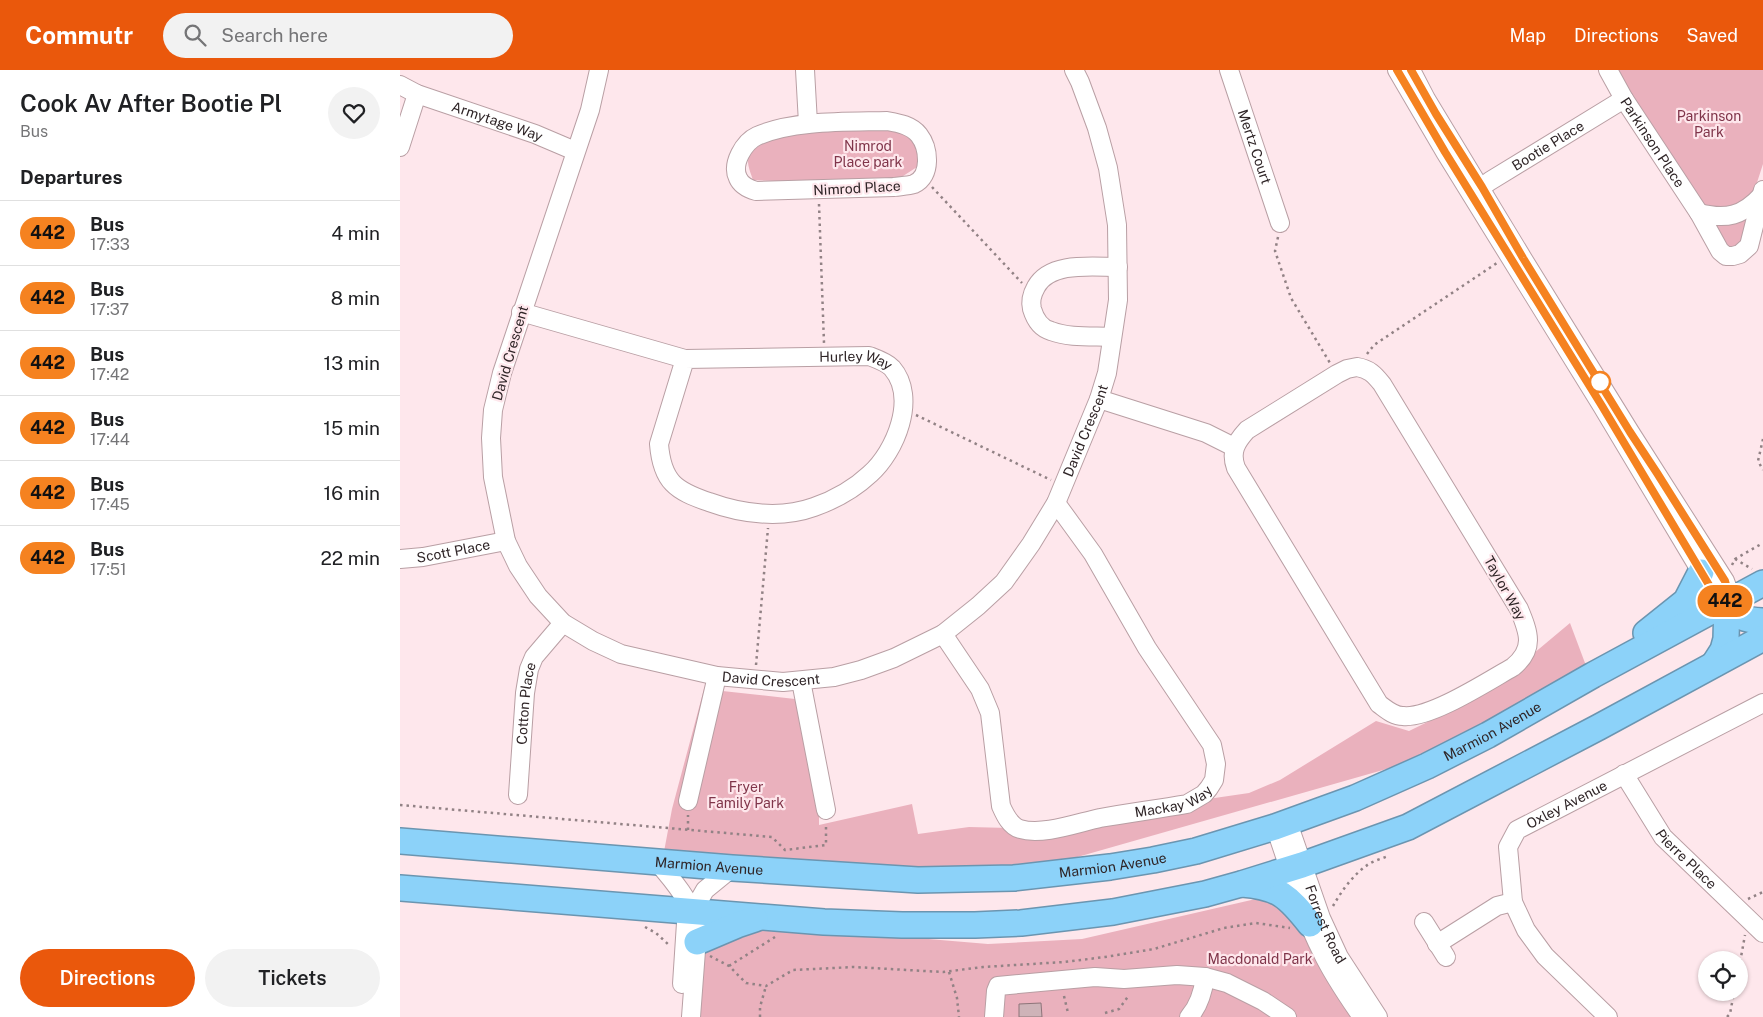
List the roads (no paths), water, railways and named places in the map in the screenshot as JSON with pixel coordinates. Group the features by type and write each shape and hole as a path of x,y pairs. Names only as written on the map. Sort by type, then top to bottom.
{"highway":[{"path":"1593,675 1594,668 1606,656 1646,633 1686,601 1701,572"},
{"name":"Marmion Avenue","path":"400,841 732,868 918,880 1014,878 1153,860 1205,849 1282,825 1355,798 1426,766 1488,735 1593,675 1726,592 1763,583"},
{"path":"1726,592 1738,616 1748,620 1763,621"},
{"path":"1714,664 1723,650 1726,639 1726,592"},
{"path":"697,942 737,925 769,927 824,922 975,926 1021,923 1113,912 1205,894 1241,884 1296,867 1408,827 1763,638"},
{"path":"1241,884 1268,888 1283,894 1296,906 1310,924"},
{"path":"400,888 694,912 769,927"}],"street":[{"name":"David Crescent","path":"599,70 590,110 502,373 494,410 491,438 493,477 506,541 518,566 538,596 563,623 593,641 621,654 717,676 755,680 801,681 834,677 860,670 894,658 943,634 1004,582 1056,503 1100,399 1118,300 1118,224 1108,168 1097,128 1074,70"},
{"path":"805,70 808,123"},
{"name":"Mertz Court","path":"1229,70 1280,224"},
{"path":"1397,70 1477,191 1657,473 1726,592 1717,597 1701,572 1477,191 1454,145 1411,70"},
{"name":"Parkinson Place","path":"1608,70 1624,99 1699,213 1720,251 1726,256 1740,254 1749,246 1762,193"},
{"name":"Armytage Way","path":"400,85 417,94 535,134 576,151"},
{"path":"400,147 417,94"},
{"name":"Bootie Place","path":"1477,191 1624,99"},
{"name":"Nimrod Place","path":"887,121 899,123 912,129 920,136 927,156 926,169 922,178 914,184 894,188 756,191 744,185 738,178 736,169 742,150 747,142 756,136 808,123 887,121"},
{"name":"Parkinson Place","path":"1699,213 1714,217 1731,216 1752,206 1762,193"},
{"path":"1112,337 1062,334 1050,331 1040,325 1034,317 1031,306 1032,293 1038,282 1049,274 1064,269 1118,267"},
{"name":"Hurley Way","path":"521,312 684,359 869,356 891,367 899,378 903,392 899,429 892,445 871,474 833,500 813,508 769,514 744,512 717,505 681,491 671,482 660,459 659,444 684,359"},
{"name":"Taylor Way","path":"1357,368 1366,369 1374,374 1382,384 1520,609 1527,631 1527,651 1513,667 1424,714 1402,716 1386,709 1379,704 1236,468 1232,458 1234,447 1247,430 1337,374 1348,369 1357,368"},
{"path":"1100,399 1206,432 1234,447"},
{"name":"Mackay Way","path":"943,634 980,690 990,713 1001,806 1005,816 1018,828 1027,830 1049,829 1187,804 1197,800 1210,788 1216,774 1215,753 1212,745 1147,648 1093,554 1056,503"},
{"name":"Scott Place","path":"400,559 424,557 506,541"},
{"name":"Cotton Place","path":"518,795 525,693 529,669 534,657 563,623"},
{"path":"688,801 717,676"},
{"path":"801,681 826,810"},
{"name":"Oxley Avenue","path":"1608,1017 1545,956 1526,930 1513,902 1508,847 1517,830 1763,703"},
{"name":"Pierre Place","path":"1624,774 1663,837 1763,933"},
{"name":"Forrest Road","path":"1282,825 1296,867 1310,924 1334,974 1362,1017"},
{"path":"657,862 675,882 694,912 698,924 691,1017"},
{"name":"Forrest Road","path":"1296,867 1339,958 1378,1017"},
{"path":"679,1017 686,923 705,890 732,868"},
{"path":"1424,922 1442,950 1497,906 1513,902"},
{"path":"994,1017 998,986 1095,977 1124,979 1177,975 1205,977 1228,983 1263,1000 1288,1017"},
{"path":"1188,1017 1193,1013 1203,992 1205,977"}],"park label":[{"name":"Parkinson Park","path":"1709,124"},
{"name":"Nimrod Place park","path":"868,154"},
{"name":"Fryer Family Park","path":"746,796"},
{"name":"Macdonald Park","path":"1260,959"}]}
